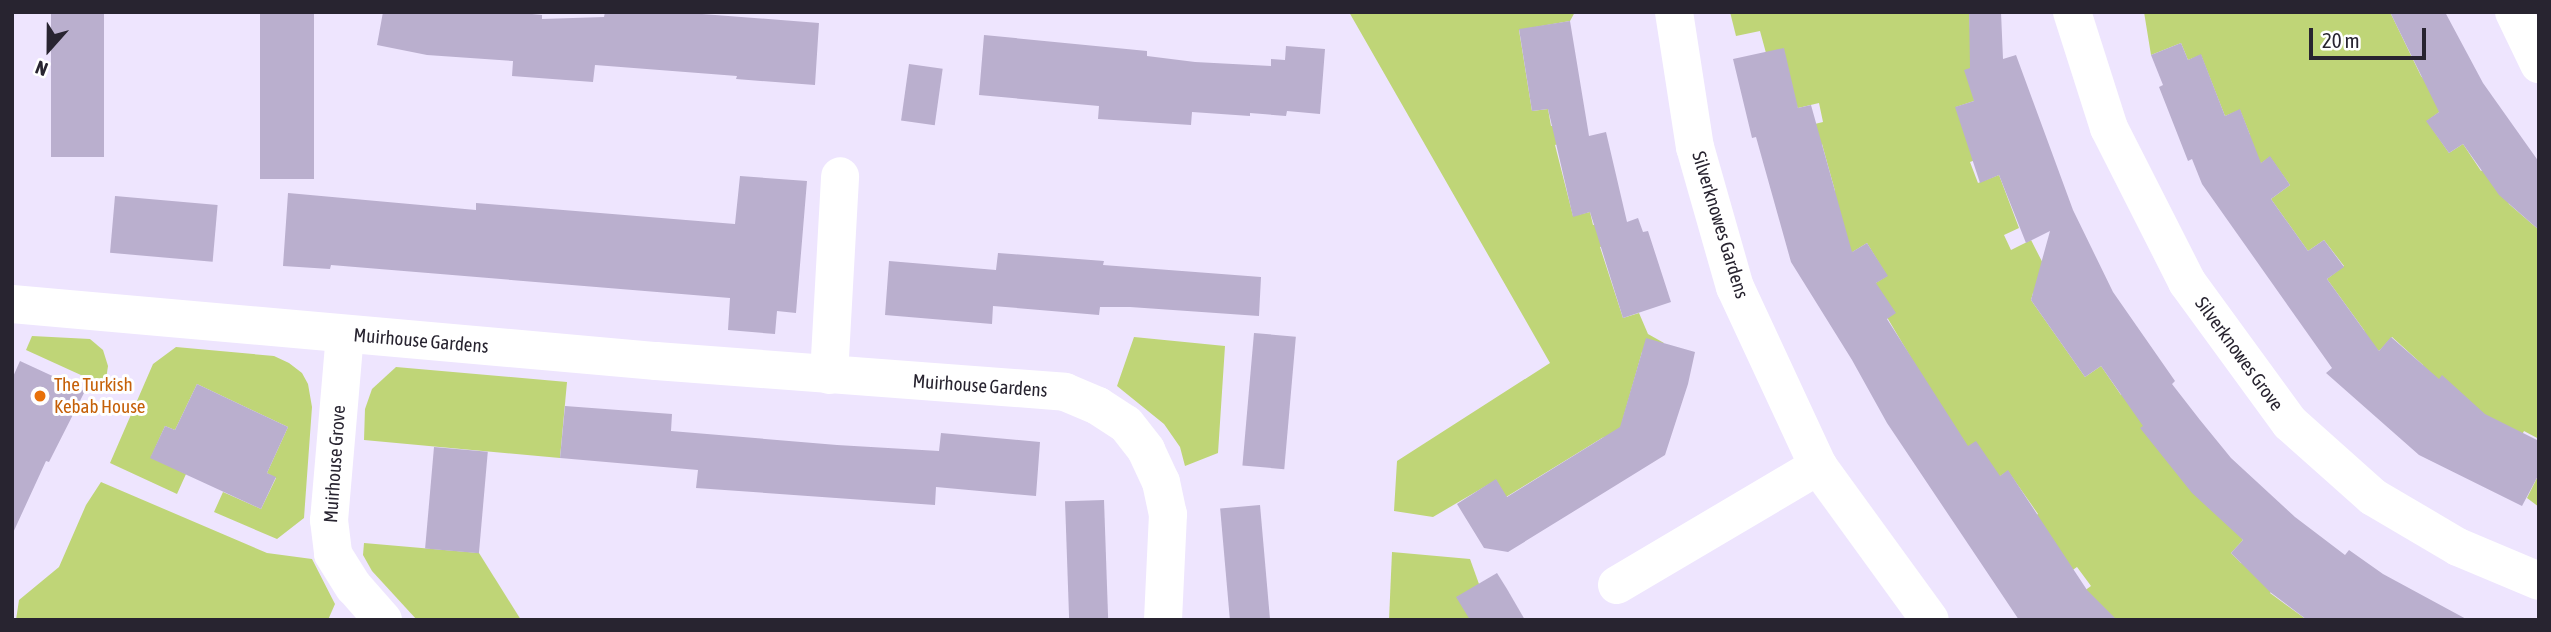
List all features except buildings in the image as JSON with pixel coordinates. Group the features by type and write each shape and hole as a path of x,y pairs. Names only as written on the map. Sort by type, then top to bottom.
{"street":[{"name":"Silverknowes Gardens","path":"1674,12 1695,147 1735,287 1818,466 1930,620"},
{"name":"Silverknowes Grove","path":"2072,12 2109,128 2187,282 2290,423 2372,496 2458,547 2539,581"},
{"path":"2514,12 2539,64"},
{"path":"829,375 840,176"},
{"name":"Muirhouse Gardens","path":"12,304 829,375 1065,392 1098,406 1126,424 1146,450 1161,482 1168,514 1163,620"},
{"name":"Muirhouse Grove","path":"345,334 329,520 332,554 354,587 383,620"},
{"path":"1617,585 1818,466"}],"green space":[{"path":"1349,12 1575,12 1570,21 1519,30 1532,111 1548,109 1551,126 1562,125 1567,141 1555,145 1573,216 1590,212 1593,225 1621,218 1616,241 1600,247 1623,318 1639,313 1648,334 1664,343 1642,352 1622,422 1638,426 1602,438 1506,497 1496,480 1433,517 1394,511 1397,461 1550,363"},
{"path":"1730,12 1969,12 1974,101 1956,107 1996,152 1970,162 1978,183 1999,175 2019,228 2004,235 2011,250 2031,240 2053,283 2033,293 2031,300 2085,377 2101,366 2121,395 2133,387 2243,540 2231,553 2241,563 2284,574 2270,593 2307,620 2117,620 2062,607 2091,586 2077,567 2058,580 2029,520 2038,514 2008,471 1991,482 1932,393 1869,287 1887,276 1867,243 1823,270 1835,191 1822,144 1795,151 1790,130 1823,122 1819,103 1798,108 1766,53 1760,31 1736,36"},
{"path":"2144,12 2390,12 2421,76 2446,107 2427,121 2449,153 2463,144 2481,171 2492,164 2509,204 2539,230 2539,439 2524,431 2515,448 2427,393 2423,365 2392,337 2379,351 2367,341 2364,330 2327,279 2344,266 2324,240 2308,251 2271,199 2290,185 2270,157 2219,192 2250,135 2240,110 2225,116 2201,55 2188,60 2181,43 2151,55"},
{"path":"32,336 90,339 103,350 108,366 105,386 26,350"},
{"path":"1134,337 1225,346 1218,453 1185,466 1180,447 1164,424 1117,386"},
{"path":"176,347 274,356 302,373 308,384 312,407 304,518 277,539 214,512 223,492 261,509 276,478 267,473 288,427 197,384 175,430 165,426 151,457 186,474 177,494 110,463 153,364"},
{"path":"396,367 567,382 560,458 364,440 365,409 372,389"},
{"path":"2539,474 2539,507 2527,498"},
{"path":"101,482 267,553 312,559 335,604 328,620 16,620 19,600 59,567 86,505"},
{"path":"364,543 479,553 521,620 417,620 372,571 363,555"},
{"path":"1392,552 1470,559 1479,584 1470,620 1389,620"}],"place":[{"name":"The Turkish Kebab House","path":"40,396"}]}
